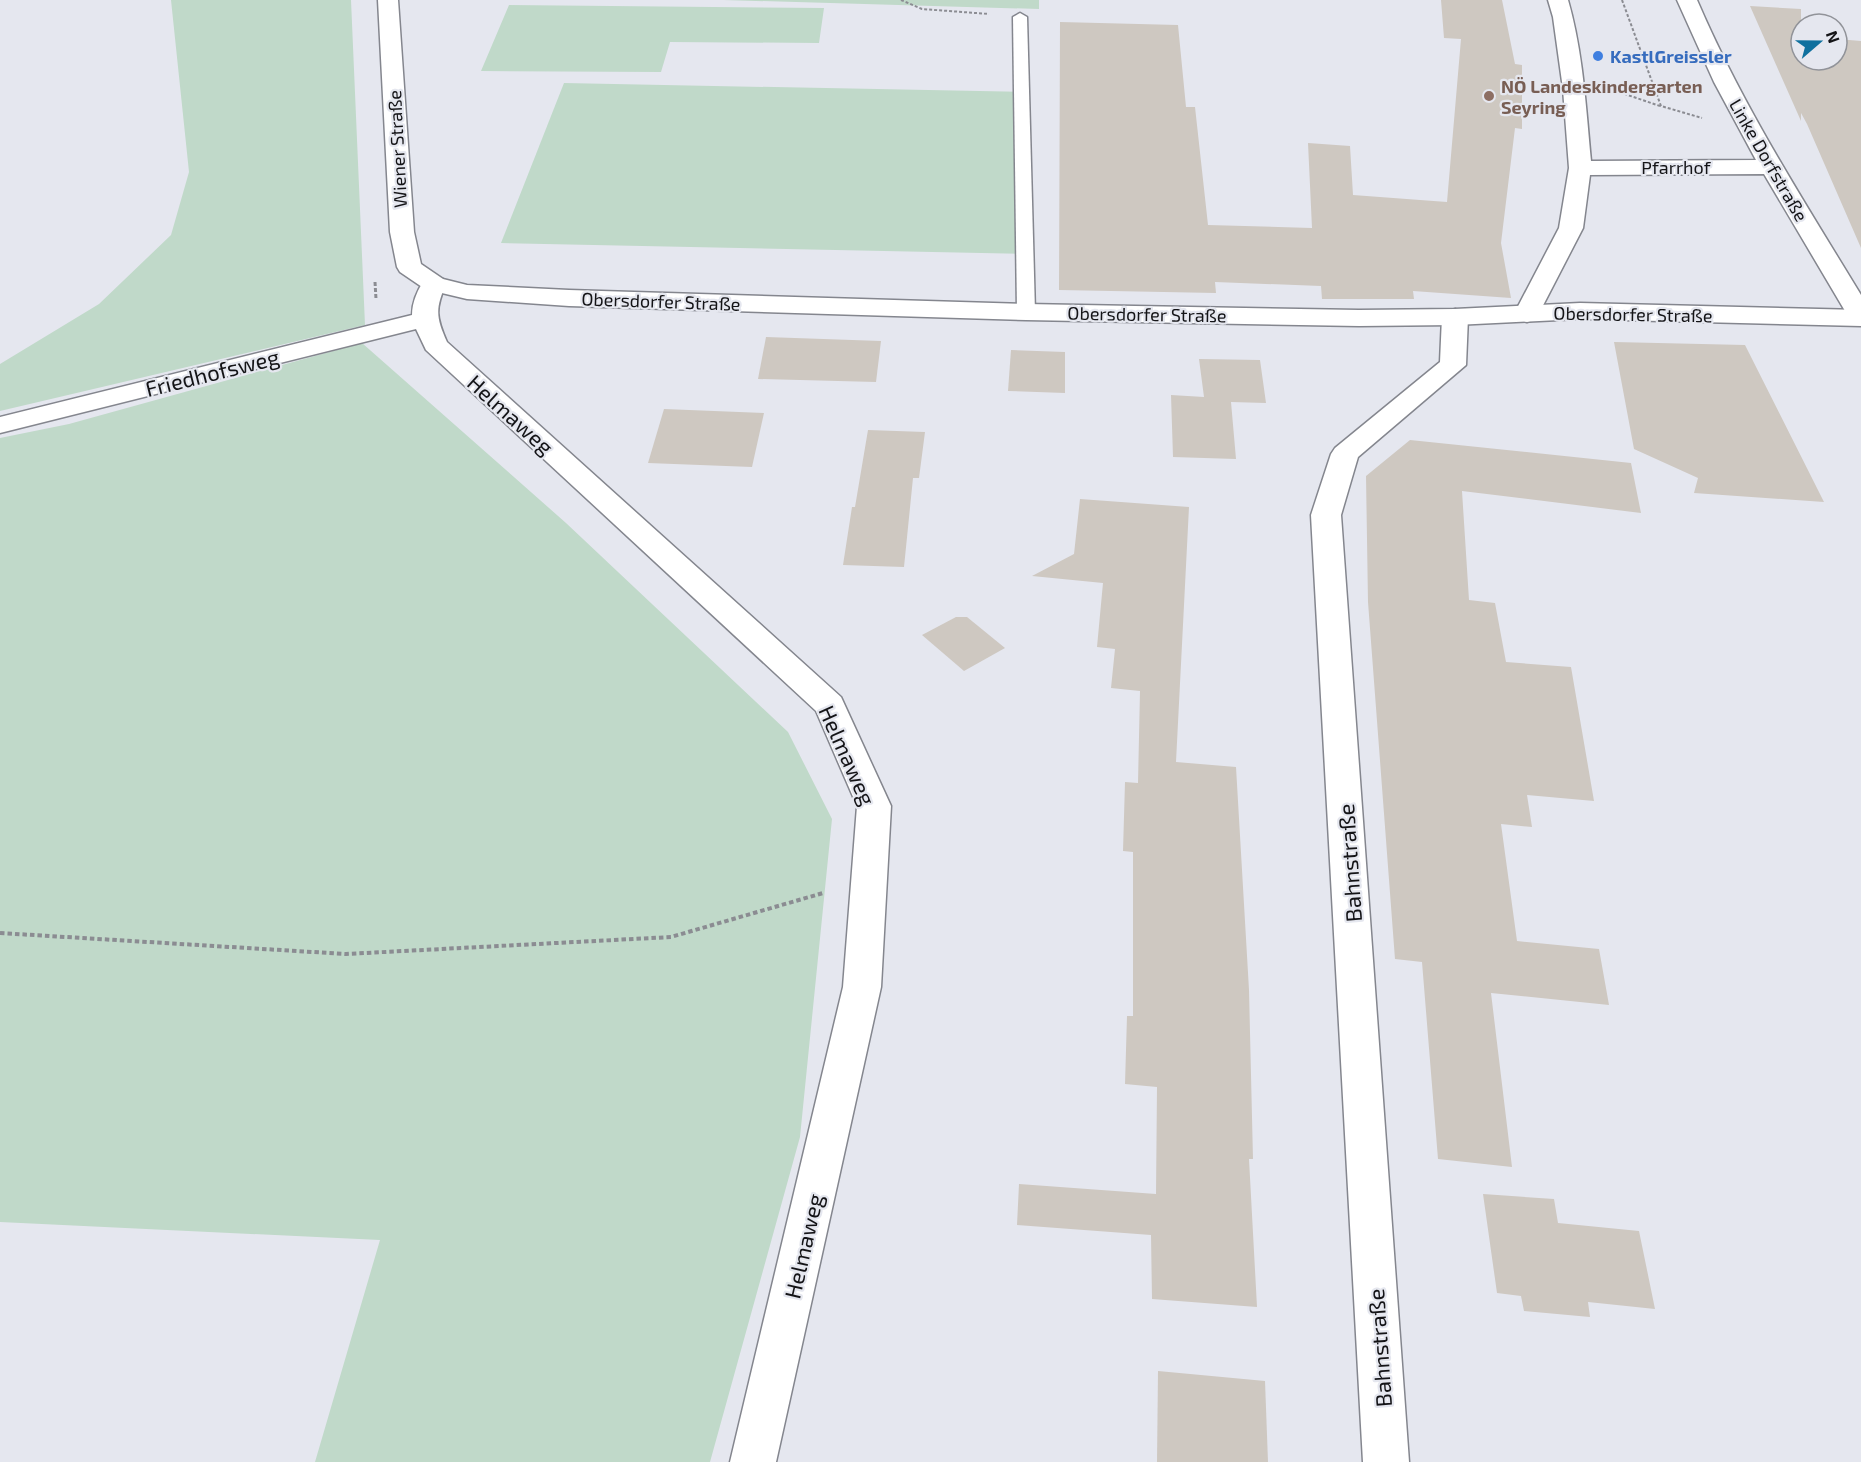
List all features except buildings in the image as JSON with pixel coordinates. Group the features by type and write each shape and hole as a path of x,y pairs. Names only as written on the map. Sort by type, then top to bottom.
{"street":[{"name":"Wiener Straße","path":"388,0 402,232 409,267 434,284"},
{"path":"1527,314 1571,228 1580,168 1572,76 1563,16 1558,0"},
{"name":"Linke Dorfstraße","path":"1687,0 1706,49 1772,167 1861,317"},
{"name":"Pfarrhof","path":"1580,168 1772,167"},
{"name":"Obersdorfer Straße","path":"434,284 467,292 569,298 1026,312 1359,318 1455,317 1580,311 1861,317"},
{"path":"425,319 423,306 434,284"},
{"name":"Bahnstraße","path":"1386,1462 1326,515 1345,454 1453,365 1455,317"},
{"name":"Friedhofsweg","path":"0,426 425,319"},
{"name":"Helmaweg","path":"425,319 435,345 830,705 874,806 862,987 753,1462"}],"lane":[{"path":"1020,17 1026,312"}],"path":[{"path":"901,0 922,9 1020,17"},
{"path":"1622,0 1661,106"},
{"path":"1572,76 1661,106 1752,131"},
{"path":"0,933 346,954 671,937 870,879"}],"green space":[{"path":"171,0 351,0 365,325 0,411 0,364 99,304 171,235 189,172"},
{"path":"723,0 1039,0 1039,9"},
{"path":"509,5 824,8 819,43 670,42 661,72 481,71"},
{"path":"564,83 1028,92 1028,254 501,243"},
{"path":"362,343 566,523 788,732 832,819 800,1137 710,1462 315,1462 380,1240 0,1222 0,438 69,424"}],"place":[{"name":"KastlGreissler","path":"1598,56"},
{"name":"NÖ Landeskindergarten Seyring","path":"1489,96"}]}
